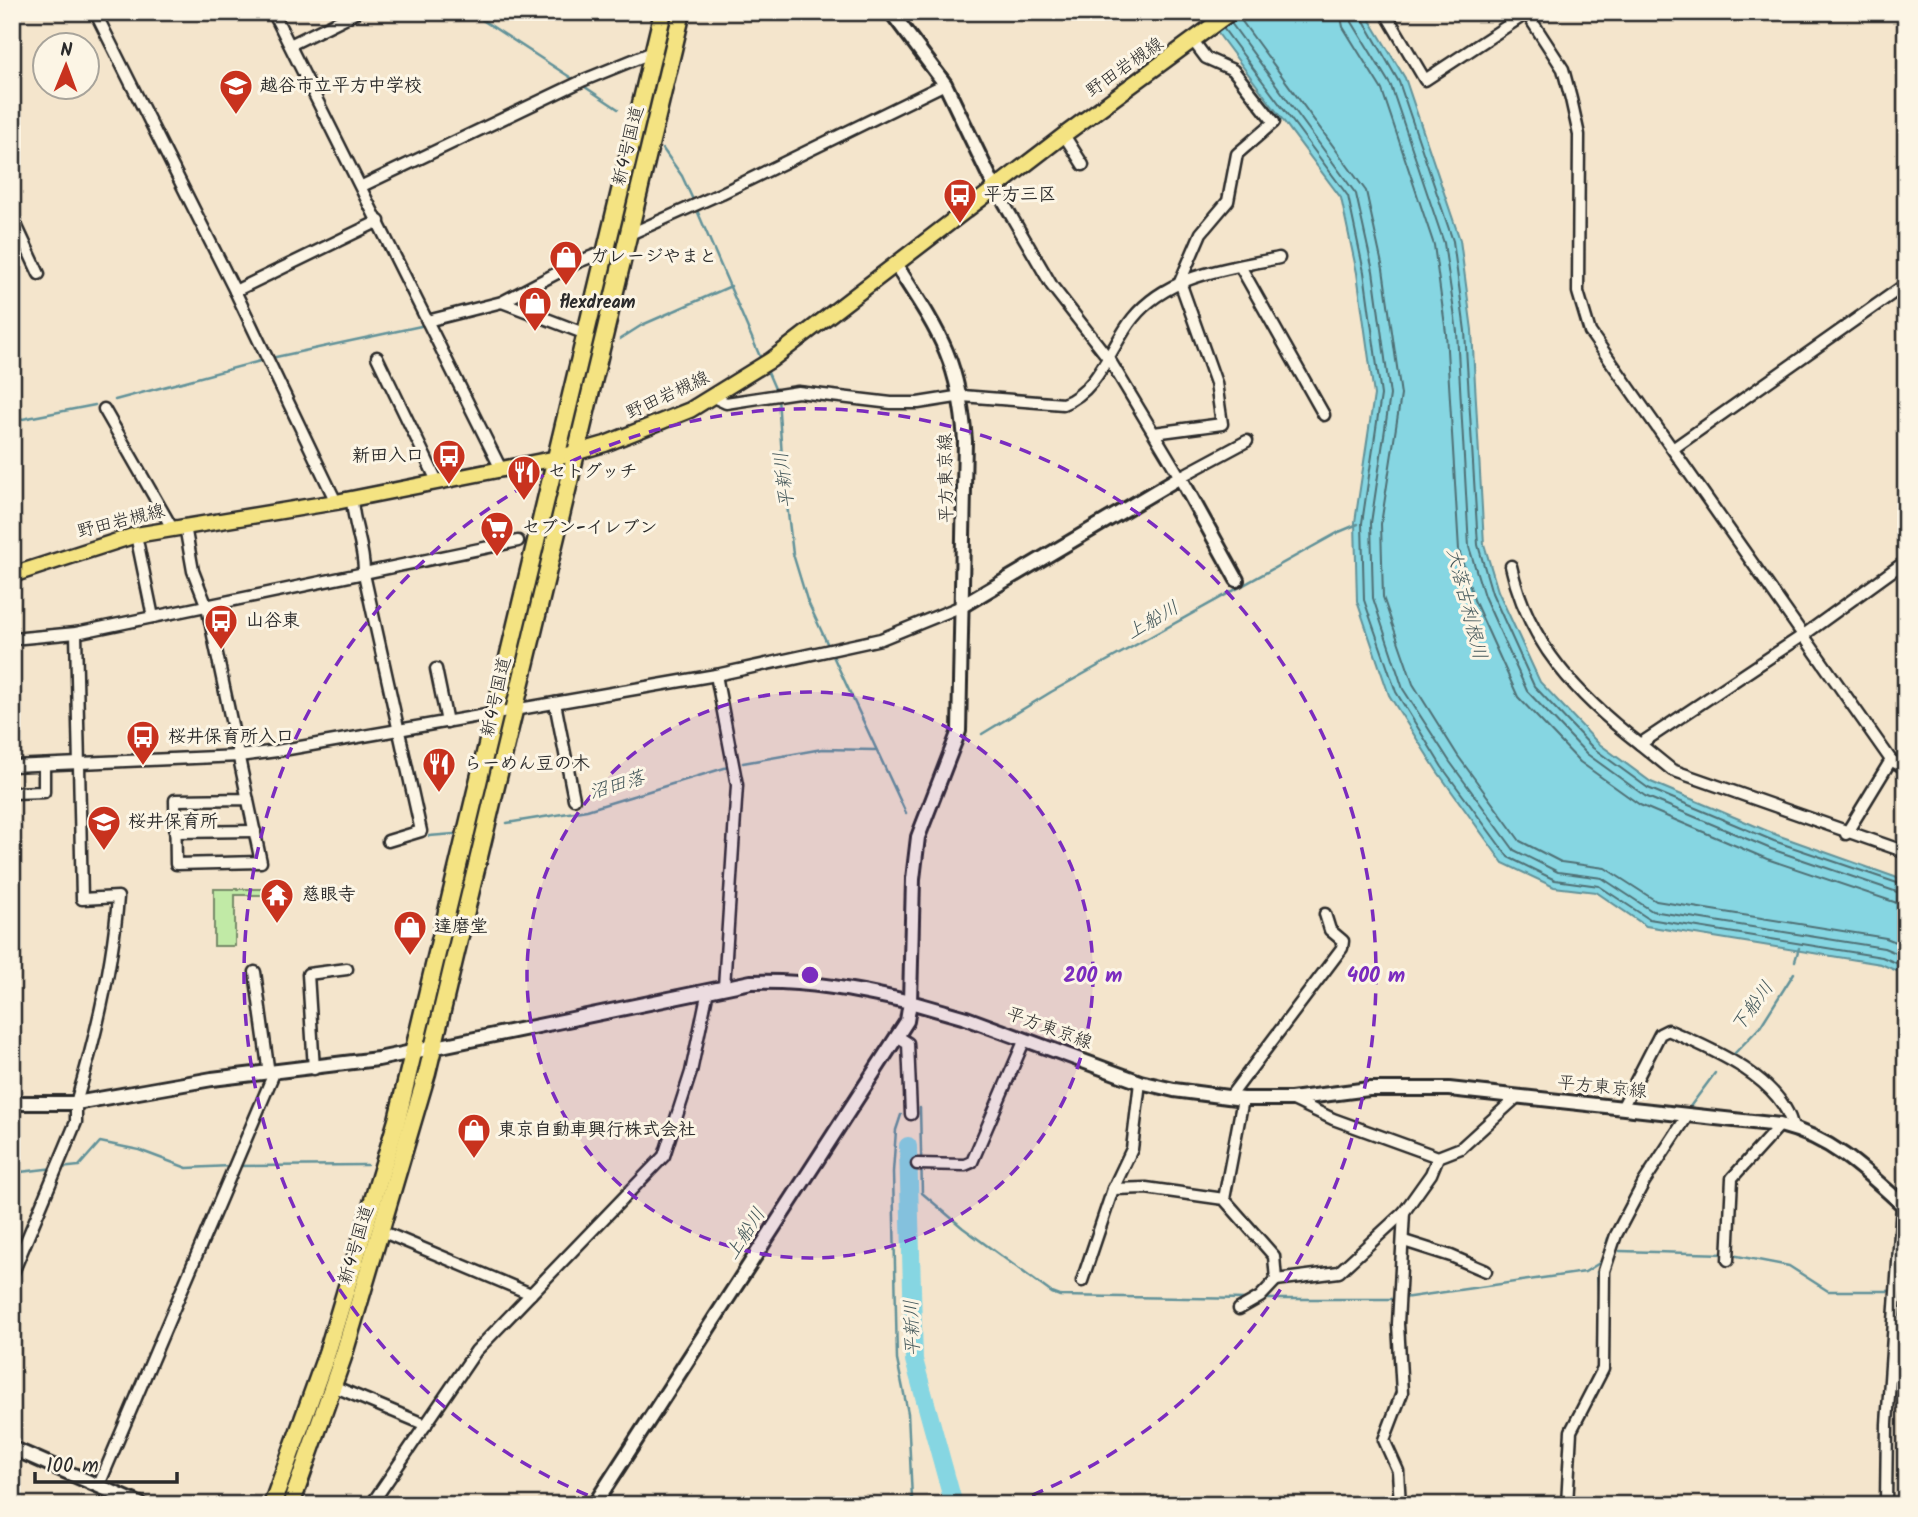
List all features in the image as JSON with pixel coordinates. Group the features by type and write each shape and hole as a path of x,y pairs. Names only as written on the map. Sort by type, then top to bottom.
{"highway":[{"name":"新4号国道","path":"272,1505 327,1353 389,1148 663,12"},
{"name":"新4号国道","path":"291,1505 333,1386 382,1231 433,1048 681,12"}],"main road":[{"name":"野田岩槻線","path":"12,575 136,535 502,471 576,453 641,431 713,397 763,365 1064,135 1194,42 1231,12"}],"street":[{"path":"95,12 235,291 336,502"},
{"path":"273,12 502,471"},
{"path":"290,45 357,12"},
{"path":"891,12 945,83 995,188 1052,286 1109,359 1180,477 1237,580"},
{"path":"1385,12 1424,80 1526,13 1563,69 1578,135 1578,292 1590,332 1675,448 1891,760 1906,769"},
{"path":"1154,433 1222,424 1216,383 1180,282 1201,233 1228,201 1237,155 1274,122 1233,70 1206,58 1194,42"},
{"path":"362,187 584,80 653,52"},
{"path":"627,235 722,193 945,83"},
{"path":"1064,135 1083,165"},
{"path":"12,216 39,274"},
{"path":"235,291 379,220"},
{"path":"427,321 502,302 578,262 606,251"},
{"path":"713,397 726,403 798,392 891,403 918,403 962,396 1063,404 1076,399 1109,359 1133,318 1157,297 1180,282 1279,258"},
{"name":"平方東京線","path":"895,265 951,356 962,396 965,441 958,738 918,837 910,1002 1025,1039 1140,1082 1229,1098 1291,1099 1369,1089 1412,1087 1787,1127 1826,1141 1857,1163 1904,1204"},
{"path":"1240,266 1324,415"},
{"path":"1675,448 1906,284"},
{"path":"502,302 586,334"},
{"path":"377,357 438,483"},
{"path":"104,409 179,527 192,571 207,607 255,831 261,862 176,864 175,800 248,799"},
{"path":"12,766 239,756 716,675 881,639 962,607 1180,477 1247,441"},
{"path":"352,499 352,522 364,562 364,574 421,831 388,841"},
{"path":"136,535 153,617"},
{"path":"12,639 76,633 518,541"},
{"path":"1640,744 1805,634 1906,561"},
{"path":"1511,566 1526,612 1553,660 1596,710 1672,770 1846,834 1906,852"},
{"path":"12,1275 76,1122 76,1102 107,978 118,897 82,899 76,633"},
{"path":"436,669 447,722"},
{"path":"716,675 737,785 724,987"},
{"path":"555,703 574,799"},
{"path":"1846,834 1891,760"},
{"path":"12,793 44,792 44,765"},
{"path":"175,832 255,831"},
{"path":"1229,1098 1342,948 1343,941 1330,930 1325,914"},
{"path":"314,1069 308,974 347,969"},
{"path":"99,1485 236,1166 271,1073 255,972"},
{"path":"12,1102 76,1102 212,1079 314,1069 414,1052 724,987 785,981 836,986 910,1002 907,1021 594,1505"},
{"path":"371,1505 476,1351 664,1156 691,1072 708,990"},
{"path":"1622,1108 1660,1034 1668,1030 1715,1049 1768,1086 1791,1114 1787,1127 1732,1178 1728,1259"},
{"path":"897,1036 908,1043 911,1114"},
{"path":"917,1164 965,1165 972,1161 1025,1039"},
{"path":"1082,1281 1113,1189 1132,1149 1140,1082"},
{"path":"1291,1099 1322,1115 1438,1157 1461,1148 1517,1097"},
{"path":"1224,1199 1243,1099"},
{"path":"1567,1505 1571,1432 1603,1369 1604,1270 1616,1235 1644,1182 1688,1115"},
{"path":"1238,1309 1260,1297 1276,1280 1339,1272 1404,1212 1431,1174 1438,1157"},
{"path":"1113,1189 1146,1188 1224,1199 1274,1256 1276,1280"},
{"path":"1886,1504 1887,1424 1904,1204"},
{"path":"1401,1505 1398,1471 1384,1440 1402,1393 1398,1324 1404,1212"},
{"path":"382,1231 531,1294"},
{"path":"1404,1241 1451,1256 1486,1272"},
{"path":"333,1386 426,1425"},
{"path":"12,1448 142,1505"}],"green space":[{"path":"214,889 263,889 263,895 235,895 235,946 214,946"}],"water":[{"name":"大落古利根川","path":"1202,12 1365,12 1405,78 1460,240 1472,330 1484,544 1498,591 1540,682 1598,743 1651,782 1777,835 1906,881 1906,975 1881,964 1646,926 1596,892 1554,887 1503,863 1437,771 1389,695 1357,601 1355,522 1374,395 1357,273 1341,198"}],"waterway":[{"name":"平新川","path":"470,12 576,81"},
{"name":"平新川","path":"582,85 618,109"},
{"name":"平新川","path":"663,149 682,176 694,202"},
{"name":"平新川","path":"696,208 761,359"},
{"path":"620,339 642,325 731,286"},
{"path":"467,316 501,307"},
{"path":"271,358 421,326"},
{"path":"115,400 264,360"},
{"name":"平新川","path":"766,368 776,391"},
{"name":"平新川","path":"778,397 783,472 793,554 807,600 906,813"},
{"path":"12,421 95,405"},
{"name":"上船川","path":"982,734 1051,692 1339,532 1358,524"},
{"name":"沼田落","path":"743,763 822,749 875,750"},
{"name":"沼田落","path":"507,823 587,810 731,766"},
{"name":"沼田落","path":"429,836 454,834"},
{"path":"1795,961 1799,948"},
{"name":"下船川","path":"1733,1055 1760,1027 1794,973"},
{"name":"下船川","path":"1689,1108 1715,1073"},
{"path":"920,1108 922,1193 963,1228 1052,1293 1060,1296 1249,1299"},
{"path":"901,1115 896,1130 893,1172 897,1360 908,1413 912,1499"},
{"path":"60,1168 79,1166 100,1142 139,1150 187,1168 230,1166"},
{"name":"平新川","path":"908,1146 914,1360 954,1505"},
{"path":"237,1166 367,1165"},
{"path":"12,1173 54,1168"},
{"name":"下船川","path":"1624,1209 1629,1200"},
{"name":"下船川","path":"1612,1232 1622,1213"},
{"name":"上船川","path":"741,1266 770,1222"},
{"name":"下船川","path":"1600,1267 1608,1238"},
{"path":"1620,1251 1725,1254"},
{"path":"1732,1255 1789,1266 1828,1291 1892,1291"},
{"path":"1403,1298 1585,1272 1601,1262"},
{"name":"下船川","path":"1597,1272 1599,1311"},
{"path":"1898,1291 1906,1292"},
{"path":"1263,1299 1396,1299"},
{"name":"下船川","path":"1564,1475 1566,1440"},
{"name":"上船川","path":"586,1505 604,1478"}],"place":[{"name":"越谷市立平方中学校","path":"236,116"},
{"name":"平方三区","path":"960,225"},
{"name":"ガレージやまと","path":"566,287"},
{"name":"flexdream","path":"535,333"},
{"name":"新田入口","path":"449,486"},
{"name":"セトグッチ","path":"524,502"},
{"name":"セブン-イレブン","path":"497,558"},
{"name":"山谷東","path":"221,651"},
{"name":"桜井保育所入口","path":"143,767"},
{"name":"らーめん豆の木","path":"439,794"},
{"name":"桜井保育所","path":"104,852"},
{"name":"慈眼寺","path":"277,925"},
{"name":"達磨堂","path":"410,957"},
{"name":"東京自動車興行株式会社","path":"474,1160"}]}
